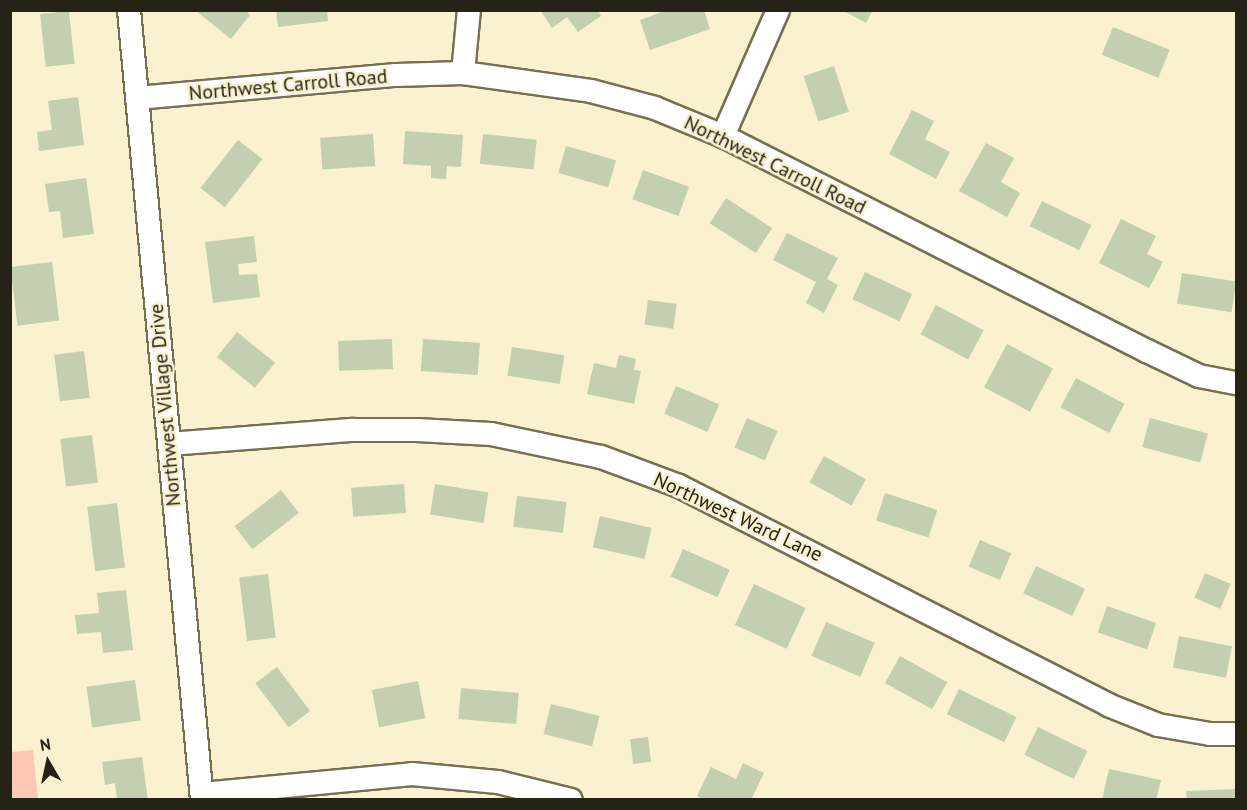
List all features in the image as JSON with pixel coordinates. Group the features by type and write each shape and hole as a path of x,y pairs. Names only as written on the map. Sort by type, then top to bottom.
{"street":[{"name":"Northwest Village Drive","path":"129,10 202,797"},
{"path":"463,73 468,10"},
{"path":"723,136 778,10"},
{"name":"Northwest Carroll Road","path":"137,99 396,75 463,73 591,90 655,108 723,136 1147,351 1199,376 1236,383"},
{"name":"Northwest Ward Lane","path":"169,444 353,430 417,430 491,434 601,457 679,486 1108,705 1158,725 1210,734 1236,734"},
{"path":"202,797 412,774 498,782 571,800"}],"shaded area":[{"path":"33,750 38,799 11,799 11,752"}],"building":[{"path":"195,10 245,10 250,15 231,39"},
{"path":"276,10 327,10 328,21 278,27"},
{"path":"540,10 598,10 601,16 578,32 567,17 552,28"},
{"path":"667,10 704,10 710,29 650,50 640,20"},
{"path":"842,10 873,10 866,23"},
{"path":"69,11 75,64 46,67 40,14"},
{"path":"1113,27 1170,50 1158,78 1102,55"},
{"path":"834,66 849,112 818,122 804,76"},
{"path":"78,97 84,145 39,151 37,132 52,130 48,101"},
{"path":"912,110 934,121 925,139 950,152 936,179 889,154"},
{"path":"405,131 463,135 461,167 447,166 446,179 431,178 431,166 403,164"},
{"path":"373,134 375,166 322,170 320,138"},
{"path":"483,134 537,140 534,169 480,164"},
{"path":"238,140 262,159 225,207 200,188"},
{"path":"986,143 1014,158 1001,182 1020,193 1007,217 959,191"},
{"path":"566,146 616,160 608,187 558,173"},
{"path":"643,170 689,187 678,216 632,199"},
{"path":"86,178 94,234 63,238 60,211 49,212 45,184"},
{"path":"726,198 772,228 756,253 710,223"},
{"path":"1042,201 1091,225 1079,250 1030,226"},
{"path":"1121,219 1156,236 1147,254 1163,262 1149,288 1099,263"},
{"path":"787,233 838,258 827,279 838,285 824,313 806,303 816,282 773,260"},
{"path":"254,236 257,262 238,264 239,275 257,274 260,297 213,303 205,242"},
{"path":"52,262 59,321 18,326 10,267"},
{"path":"865,272 912,294 899,321 852,299"},
{"path":"1182,273 1236,282 1231,312 1177,304"},
{"path":"648,300 677,304 673,329 645,325"},
{"path":"936,305 984,330 968,359 921,334"},
{"path":"237,332 275,363 255,388 217,357"},
{"path":"392,339 393,369 339,371 338,341"},
{"path":"423,339 480,343 478,375 421,371"},
{"path":"1007,344 1053,368 1030,412 984,387"},
{"path":"512,347 564,355 560,384 507,376"},
{"path":"84,351 90,398 60,401 54,355"},
{"path":"619,355 636,359 634,370 641,371 634,404 587,394 594,363 616,368"},
{"path":"1076,378 1125,404 1109,433 1061,407"},
{"path":"676,386 719,404 708,432 664,414"},
{"path":"747,418 777,431 765,460 734,447"},
{"path":"1150,418 1208,434 1200,463 1142,447"},
{"path":"92,435 98,483 66,487 60,439"},
{"path":"824,456 866,479 851,506 809,482"},
{"path":"404,484 406,513 353,517 351,488"},
{"path":"435,484 488,492 483,523 430,515"},
{"path":"281,490 299,513 252,549 235,526"},
{"path":"885,493 937,510 928,538 876,521"},
{"path":"517,496 567,502 563,533 513,527"},
{"path":"117,503 125,568 95,571 87,507"},
{"path":"600,516 652,528 644,559 593,547"},
{"path":"980,540 1011,553 1000,580 969,567"},
{"path":"683,549 730,570 717,597 671,576"},
{"path":"1036,566 1085,589 1072,616 1023,593"},
{"path":"1205,573 1231,584 1220,609 1194,598"},
{"path":"268,574 276,638 247,641 239,578"},
{"path":"754,584 806,608 787,649 735,625"},
{"path":"126,590 133,650 103,653 101,632 77,634 75,615 99,613 97,593"},
{"path":"1107,606 1156,623 1147,649 1098,632"},
{"path":"826,622 875,643 860,677 812,656"},
{"path":"1179,636 1232,646 1226,678 1173,667"},
{"path":"900,656 947,682 932,709 885,683"},
{"path":"277,667 310,711 289,727 255,683"},
{"path":"135,680 141,721 92,727 86,687"},
{"path":"418,681 425,718 379,727 372,690"},
{"path":"461,688 519,693 516,724 458,719"},
{"path":"959,689 1017,717 1004,742 947,714"},
{"path":"551,704 600,716 592,746 544,734"},
{"path":"1038,727 1087,751 1074,779 1024,755"},
{"path":"648,737 651,762 633,764 630,739"},
{"path":"142,757 148,800 117,800 115,783 105,785 102,762"},
{"path":"743,763 764,773 751,800 705,800 697,796 711,767 736,779"},
{"path":"1109,769 1161,780 1156,800 1102,800"},
{"path":"1236,789 1236,800 1187,800 1186,791"}]}
